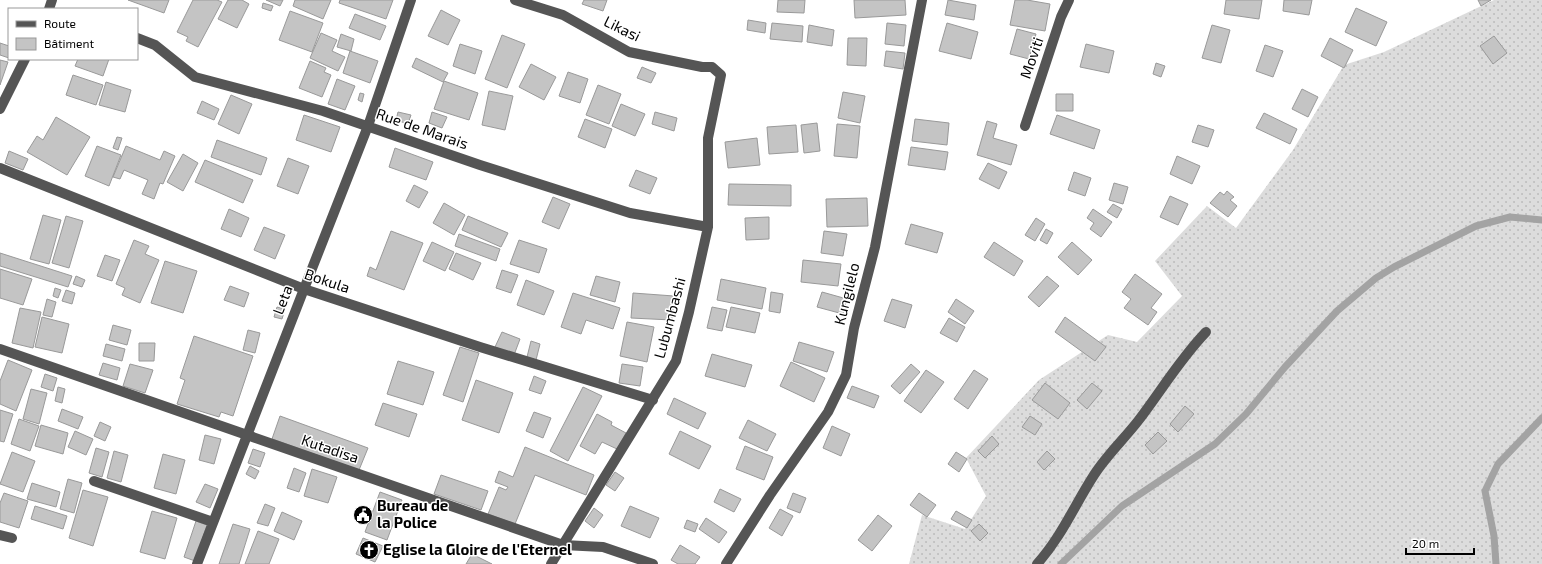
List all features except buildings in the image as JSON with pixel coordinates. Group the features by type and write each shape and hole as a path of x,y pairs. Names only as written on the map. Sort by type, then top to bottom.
{"street":[{"name":"Leta","path":"198,564 213,522 368,126 411,0"},
{"name":"Likasi","path":"515,0 563,15 629,52 702,67 712,67 719,72"},
{"name":"Kungilelo","path":"726,564 770,496 828,412 846,375 854,328 875,247 922,0"},
{"name":"Moviti","path":"1025,126 1069,0"},
{"name":"Rue de Marais","path":"138,38 155,44 195,77 323,111 480,165 630,213 708,227"},
{"path":"0,109 24,60"},
{"name":"Lubumbashi","path":"551,564 676,361 689,312 708,227 708,138 722,75 719,72"},
{"name":"Bokula","path":"0,168 304,289 480,347 653,400"},
{"path":"1037,564 1050,549 1065,527 1094,473 1138,421 1195,344 1206,332"},
{"name":"Kutadisa","path":"0,349 563,545 603,547 653,564"},
{"path":"94,481 213,522"},
{"path":"0,535 12,538"}],"shaded area":[{"path":"1494,0 1542,0 1542,564 909,564 922,515 965,529 986,496 966,458 1039,380 1108,335 1137,342 1182,296 1155,261 1207,206 1236,228 1293,150 1344,65 1384,52"}],"waterway":[{"path":"1061,564 1122,506 1215,444 1246,414 1285,367 1337,311 1376,278 1394,267 1476,226 1510,217 1542,220"},
{"path":"1496,564 1494,536 1485,491 1498,464 1542,418"}],"place":[{"name":"Bureau de la Police","path":"363,515"},
{"name":"Eglise la Gloire de l'Eternel","path":"369,550"}]}
